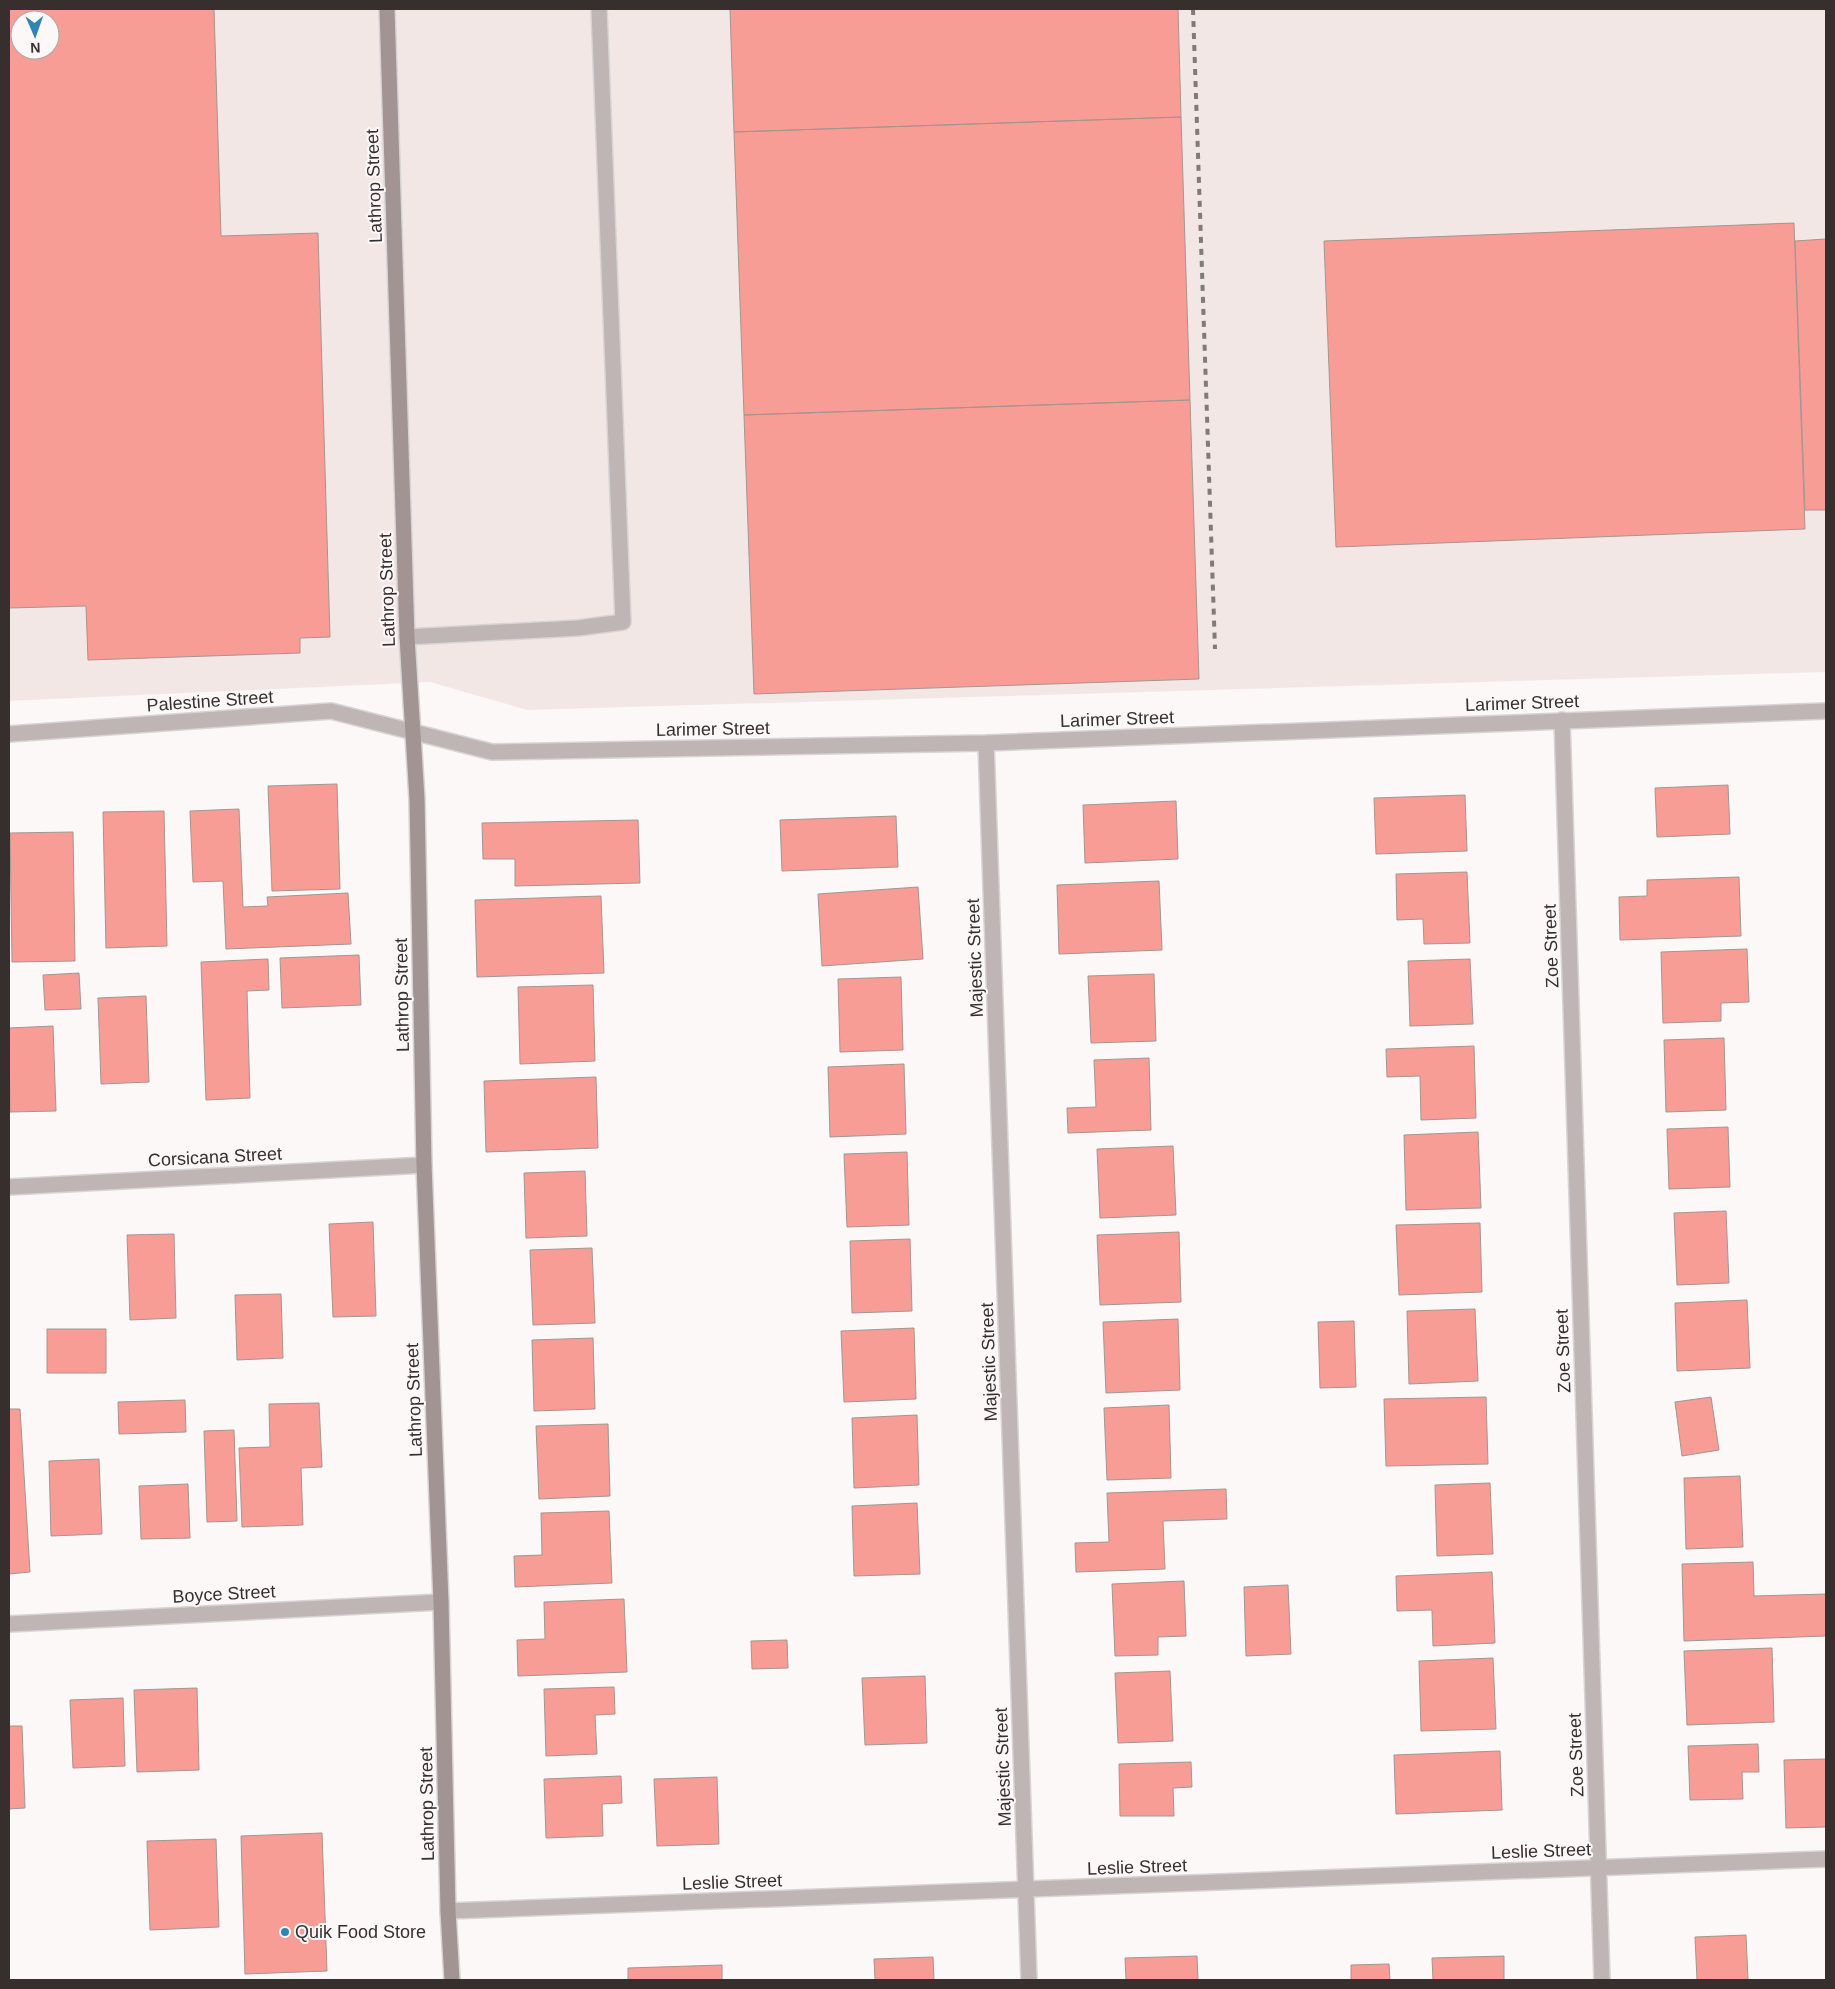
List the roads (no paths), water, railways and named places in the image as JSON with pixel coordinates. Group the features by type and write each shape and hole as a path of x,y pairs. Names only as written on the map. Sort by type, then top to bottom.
{"street":[{"name":"Lathrop Street","path":"387,9 406,637 417,799 424,1164 441,1602 448,1911 452,1980"},
{"path":"406,637 578,628 623,622 599,9"},
{"name":"Palestine Street","path":"9,734 331,711 412,731"},
{"name":"Larimer Street","path":"412,731 492,752 986,743 1826,711"},
{"name":"Zoe Street","path":"1562,720 1602,1980"},
{"name":"Majestic Street","path":"986,743 1029,1980"},
{"name":"Corsicana Street","path":"9,1187 424,1164"},
{"name":"Boyce Street","path":"9,1624 441,1602"},
{"name":"Leslie Street","path":"448,1911 1826,1859"}],"railway":[{"path":"1193,9 1215,649"}],"place":[{"name":"Quik Food Store","path":"285,1932"}]}
